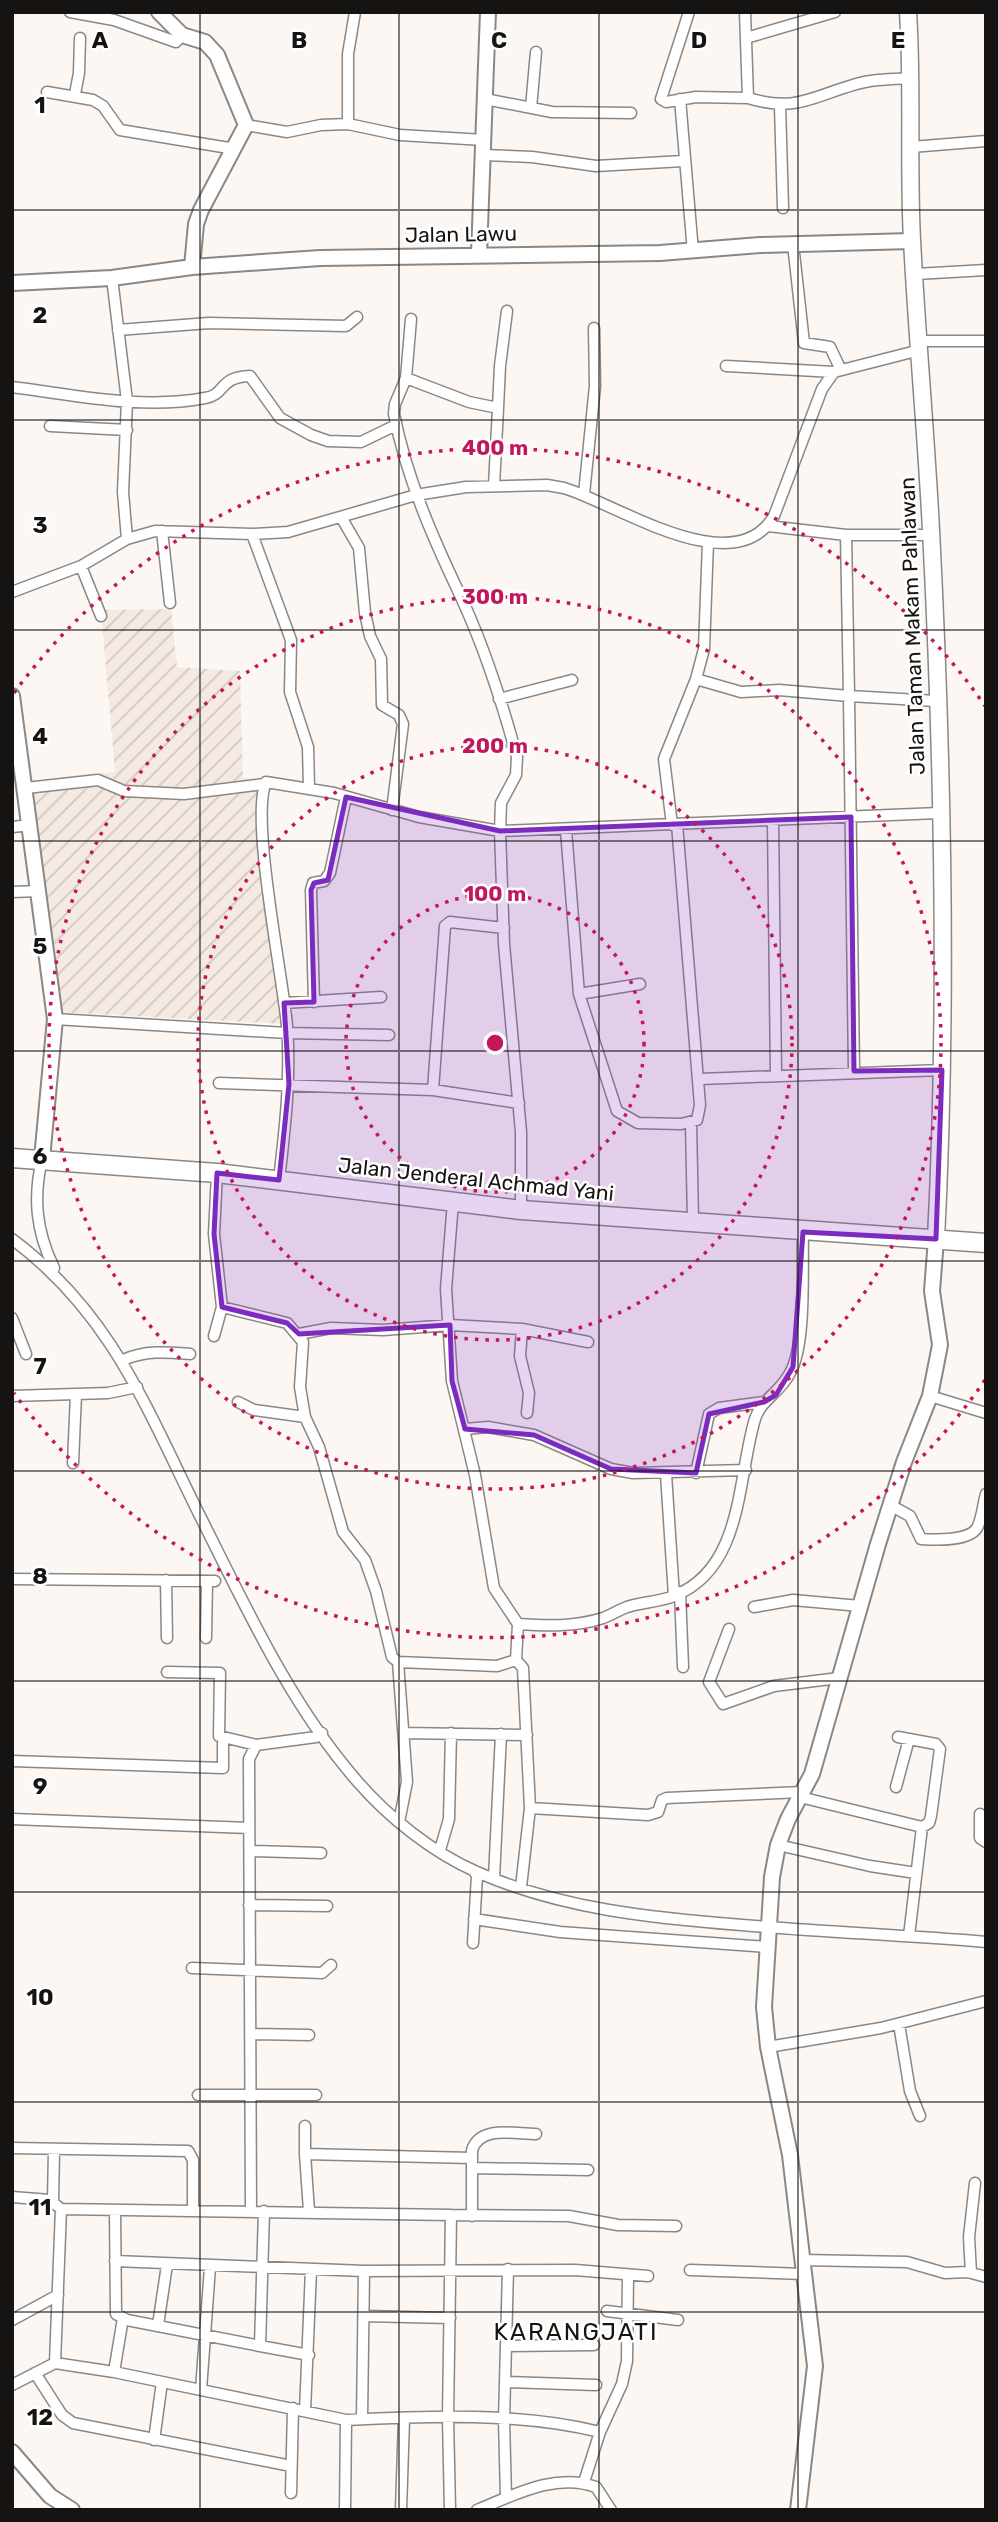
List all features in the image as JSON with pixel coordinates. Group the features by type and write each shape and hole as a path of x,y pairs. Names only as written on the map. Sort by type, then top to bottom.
{"highway":[{"name":"Jalan Jenderal Achmad Yani","path":"12,1158 217,1172 521,1210 693,1221 803,1232 852,1231 986,1243"}],"main road":[{"name":"Jalan Taman Makam Pahlawan","path":"908,12 912,78 912,241 931,535 939,813 942,1070 936,1239"}],"street":[{"path":"70,12 114,20 176,42 182,35"},
{"path":"159,12 182,35 205,42 217,55 246,125 199,217 192,267"},
{"path":"348,124 348,54 355,12"},
{"path":"479,254 488,12"},
{"path":"689,12 661,97 666,102 717,96 748,98 780,106 818,98 856,84 912,78"},
{"path":"745,12 748,98"},
{"path":"746,38 835,12"},
{"path":"75,94 79,73 80,38"},
{"path":"531,108 536,52"},
{"path":"47,92 75,94 103,106 117,127 234,149"},
{"path":"485,99 531,108 631,113"},
{"path":"680,99 683,161 693,252"},
{"path":"780,106 783,208"},
{"path":"246,125 287,132 321,125 348,124 400,135 596,166 683,161"},
{"path":"911,148 986,141"},
{"name":"Jalan Lawu","path":"12,283 112,278 192,267 320,258 693,252 793,244 912,241"},
{"path":"793,244 804,343 830,347 837,370"},
{"path":"916,274 986,270"},
{"path":"112,278 127,401 122,492 127,539"},
{"path":"494,486 500,366 507,311"},
{"path":"118,330 209,323 346,326 357,317"},
{"path":"411,319 406,378 395,404 396,425 416,495 437,551 465,606 499,699 518,766 501,803 500,831 503,928 523,1159 521,1210"},
{"path":"584,494 595,386 594,328"},
{"path":"726,366 837,370 919,346 986,341"},
{"path":"768,526 822,390 837,370"},
{"path":"12,387 127,401 208,398 231,378 250,376 280,418 328,441 361,442 396,425"},
{"path":"406,378 469,402 498,408"},
{"path":"50,426 127,430"},
{"path":"12,592 81,566 127,539 162,531 252,534 288,532 416,495 494,486 547,485 584,494 669,531 708,542 742,541 768,526 846,535 931,535"},
{"path":"341,517 359,548 365,613 370,636 381,659 382,705 399,715 403,724 392,810"},
{"path":"162,531 170,603"},
{"path":"252,534 291,640 290,692 308,747 309,788"},
{"path":"846,535 853,1071"},
{"path":"693,1221 691,1123 699,1114 700,1079 675,825 664,759 695,680 704,649 708,542"},
{"path":"81,566 102,617"},
{"path":"499,699 572,680"},
{"path":"695,680 741,692 760,689 936,701"},
{"path":"12,695 55,1019 42,1159 36,1187 37,1215 47,1252 57,1275"},
{"path":"26,788 98,780 124,792 184,794 264,784 309,788 392,810 500,831 939,813"},
{"path":"264,784 262,843 284,1003 289,1084 279,1180"},
{"path":"314,1002 311,890 313,883 324,881 330,873 346,797"},
{"path":"773,820 776,1076"},
{"path":"12,827 31,825"},
{"path":"566,830 579,994 606,1083 620,1115 638,1123 691,1123"},
{"path":"12,892 39,891"},
{"path":"433,1090 445,926 450,922 503,928"},
{"path":"579,994 640,984"},
{"path":"284,1003 381,997"},
{"path":"55,1019 287,1034 389,1035"},
{"path":"700,1079 853,1071 942,1070"},
{"path":"219,1083 433,1090 519,1104"},
{"path":"214,1336 222,1307 214,1234 217,1172"},
{"path":"453,1202 446,1289 452,1381 465,1429 494,1588 518,1624 516,1660 523,1668 530,1808 521,1887"},
{"path":"696,1473 709,1414 719,1408 764,1402 776,1395 793,1367 799,1339 803,1232"},
{"path":"12,1238 57,1275 87,1309 124,1360 254,1622 299,1702 356,1781 399,1822 474,1871 601,1910 769,1927 986,1942"},
{"path":"798,2510 816,2381 790,2155 768,2047 764,2007 769,1927 778,1845 812,1774 890,1505 929,1396 940,1345 932,1291 936,1239"},
{"path":"222,1307 287,1323 299,1334 304,1354 300,1387 305,1417 319,1447 343,1532 365,1560 376,1591 392,1657 398,1662 497,1666 516,1660"},
{"path":"12,1318 26,1354"},
{"path":"299,1334 331,1328 383,1330 450,1325 522,1329 589,1342"},
{"path":"522,1329 520,1356 529,1392 527,1413"},
{"path":"124,1360 148,1352 190,1354"},
{"path":"12,1396 76,1394 137,1387"},
{"path":"73,1463 76,1394"},
{"path":"929,1396 986,1413"},
{"path":"238,1402 254,1410 305,1417"},
{"path":"518,1624 581,1623 604,1618 625,1607 677,1594 702,1576 725,1546 746,1470 754,1424 764,1402"},
{"path":"465,1429 509,1429 534,1435 611,1469 666,1474 746,1470"},
{"path":"666,1474 683,1667"},
{"path":"890,1505 910,1516 921,1539 953,1538 975,1531 986,1494"},
{"path":"12,1579 211,1581 206,1638"},
{"path":"166,1580 167,1638"},
{"path":"754,1607 793,1600 860,1606"},
{"path":"729,1629 709,1682 723,1704 774,1686 839,1678"},
{"path":"398,1662 407,1782 399,1822"},
{"path":"167,1672 220,1674 219,1736 256,1745 316,1737 321,1733"},
{"path":"404,1733 527,1735"},
{"path":"440,1850 449,1819 451,1733"},
{"path":"494,1878 501,1734"},
{"path":"530,1808 648,1815 658,1812 662,1800 667,1798 801,1795 922,1827 929,1823 931,1816 940,1749 936,1744 903,1738 895,1787"},
{"path":"12,1761 223,1768 223,1743"},
{"path":"251,2211 248,1759 256,1745"},
{"path":"980,1814 980,1838 986,1842"},
{"path":"12,1819 249,1828"},
{"path":"909,1936 922,1827"},
{"path":"778,1845 870,1866 916,1872"},
{"path":"250,1852 321,1853"},
{"path":"473,1943 477,1876 474,1871"},
{"path":"249,1905 327,1906"},
{"path":"474,1919 560,1932 768,1947"},
{"path":"192,1968 322,1973 331,1965"},
{"path":"768,2047 899,2024 986,2001"},
{"path":"899,2024 911,2091 920,2116"},
{"path":"251,2034 309,2035"},
{"path":"198,2095 316,2095"},
{"path":"305,2126 309,2211"},
{"path":"472,2216 475,2140 481,2134 536,2134"},
{"path":"12,2148 192,2152 193,2210"},
{"path":"52,2201 54,2150"},
{"path":"305,2154 588,2170"},
{"path":"971,2273 969,2237 975,2183"},
{"path":"12,2197 52,2201 61,2209 569,2216 618,2225 676,2226"},
{"path":"55,2362 61,2209"},
{"path":"115,2210 116,2314 123,2318 309,2355"},
{"path":"260,2346 264,2211"},
{"path":"450,2510 448,2418 451,2215"},
{"path":"115,2261 311,2270 508,2269 648,2276"},
{"path":"690,2270 907,2262 945,2273 971,2273 986,2277"},
{"path":"159,2325 167,2265"},
{"path":"201,2390 210,2266"},
{"path":"506,2498 504,2420 508,2269"},
{"path":"305,2410 311,2270"},
{"path":"362,2419 364,2271"},
{"path":"584,2482 600,2432 622,2384 627,2361 628,2275"},
{"path":"12,2320 58,2295"},
{"path":"607,2311 678,2320"},
{"path":"364,2316 450,2318"},
{"path":"114,2372 123,2318"},
{"path":"506,2346 594,2345"},
{"path":"12,2385 55,2362 346,2420 448,2418 550,2422 600,2432"},
{"path":"36,2373 67,2420 154,2441 291,2466"},
{"path":"154,2441 162,2382"},
{"path":"505,2382 596,2385"},
{"path":"291,2493 293,2408"},
{"path":"401,2510 404,2419"},
{"path":"345,2510 346,2420"},
{"path":"12,2452 50,2496 72,2510"},
{"path":"477,2510 552,2483 584,2482 596,2487 611,2510"}],"highlighted area":[{"path":"346,797 500,831 851,817 854,1071 942,1070 936,1239 803,1232 793,1367 776,1395 764,1402 709,1414 696,1473 611,1469 534,1435 465,1429 452,1381 450,1325 299,1334 287,1323 222,1307 214,1234 217,1173 279,1180 289,1084 284,1003 314,1002 311,890 314,883 328,880"}],"shaded area":[{"path":"171,609 177,667 240,671 243,778 262,780 259,843 286,1024 60,1012 32,782 115,772 101,610"}],"district":[{"name":"KARANGJATI","path":"576,2332"}]}
